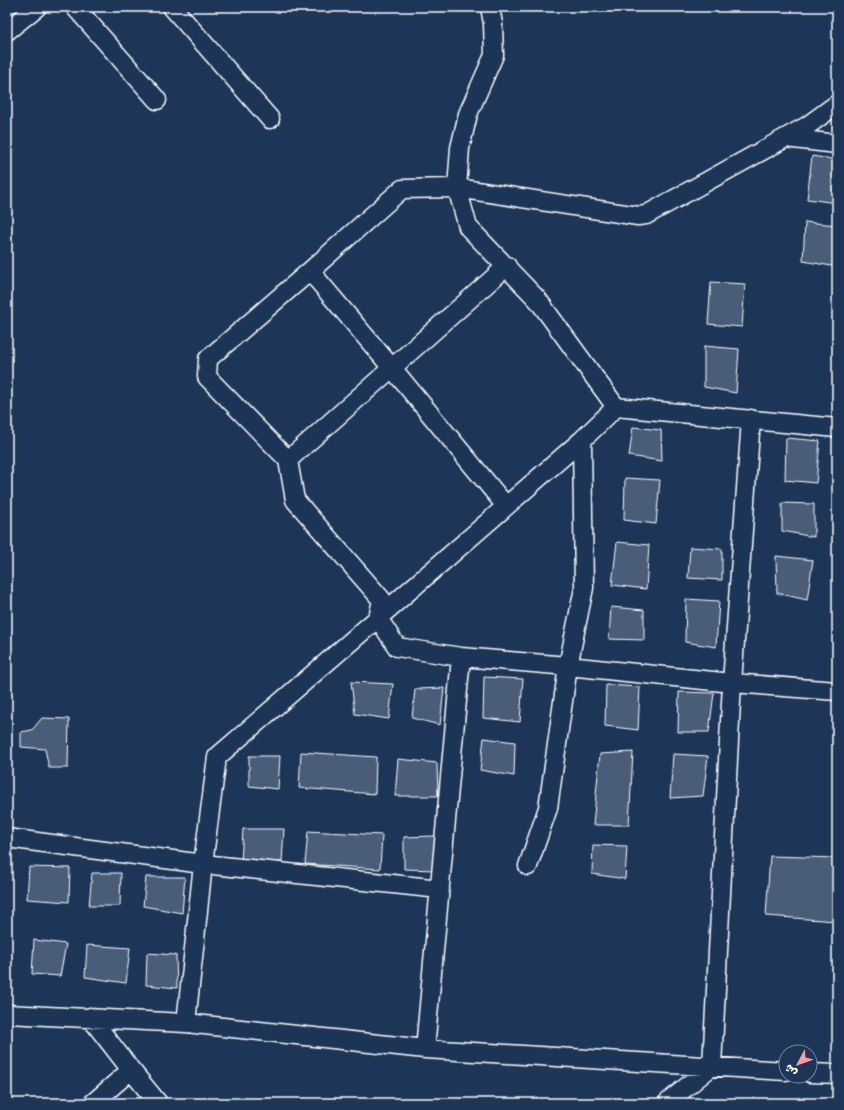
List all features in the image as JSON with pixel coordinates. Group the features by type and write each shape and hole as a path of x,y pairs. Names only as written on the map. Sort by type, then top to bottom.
{"street":[{"path":"7,31 37,7"},
{"path":"75,7 157,100"},
{"path":"172,7 270,119"},
{"path":"490,7 493,24 494,55 468,114 460,148 457,188 468,227 538,300 616,407 837,428"},
{"path":"837,104 808,126 646,215 638,216 457,188 402,188 310,271 208,359 207,377 288,460 295,500 382,600 378,618 397,647 461,657 568,666 732,683 837,691"},
{"path":"785,138 837,144"},
{"path":"288,460 507,266"},
{"path":"310,271 506,506"},
{"path":"186,1023 203,864 217,757 582,440 616,407"},
{"path":"667,1103 712,1066 732,683 751,419"},
{"path":"528,866 548,808 568,666 584,588 582,440"},
{"path":"425,1049 461,657"},
{"path":"7,838 203,864 440,889"},
{"path":"7,1014 186,1023 425,1049 778,1070"},
{"path":"90,1017 158,1103"},
{"path":"93,1103 131,1070"},
{"path":"818,1073 837,1074"}],"building":[{"path":"812,156 837,160 837,203 807,199"},
{"path":"805,222 837,225 837,267 803,261"},
{"path":"711,282 745,284 742,327 708,324"},
{"path":"704,346 739,349 736,393 704,387"},
{"path":"633,427 661,430 662,461 629,456"},
{"path":"786,438 820,441 816,483 785,480"},
{"path":"625,478 660,480 656,524 624,520"},
{"path":"782,503 814,504 814,537 782,531"},
{"path":"617,542 649,545 646,589 612,585"},
{"path":"690,547 722,549 722,580 688,578"},
{"path":"776,556 813,560 807,600 777,593"},
{"path":"686,599 719,601 716,647 685,642"},
{"path":"611,607 644,610 644,640 609,639"},
{"path":"484,677 523,679 520,722 483,718"},
{"path":"351,682 393,684 389,719 355,714"},
{"path":"606,685 640,687 638,730 605,726"},
{"path":"444,688 440,725 412,718 415,689"},
{"path":"679,692 714,693 709,732 678,732"},
{"path":"42,718 69,719 68,768 49,768 45,749 21,747 21,732 32,730"},
{"path":"484,738 515,742 514,776 480,770"},
{"path":"301,752 376,757 375,794 299,788"},
{"path":"633,752 629,825 593,825 600,754"},
{"path":"673,754 708,756 703,796 670,798"},
{"path":"249,756 280,756 278,789 249,786"},
{"path":"398,759 437,763 438,796 395,796"},
{"path":"243,829 284,829 282,862 241,863"},
{"path":"308,831 382,835 380,869 305,864"},
{"path":"435,836 435,870 404,869 404,837"},
{"path":"593,845 627,846 625,879 592,874"},
{"path":"770,856 837,858 835,921 766,916"},
{"path":"29,867 70,868 69,902 27,899"},
{"path":"92,873 121,873 120,906 89,906"},
{"path":"146,877 185,877 182,913 143,906"},
{"path":"7,940 9,940 9,974 7,973"},
{"path":"34,940 66,944 60,976 32,974"},
{"path":"87,945 130,948 126,983 85,977"},
{"path":"147,953 176,955 177,988 146,985"}]}
